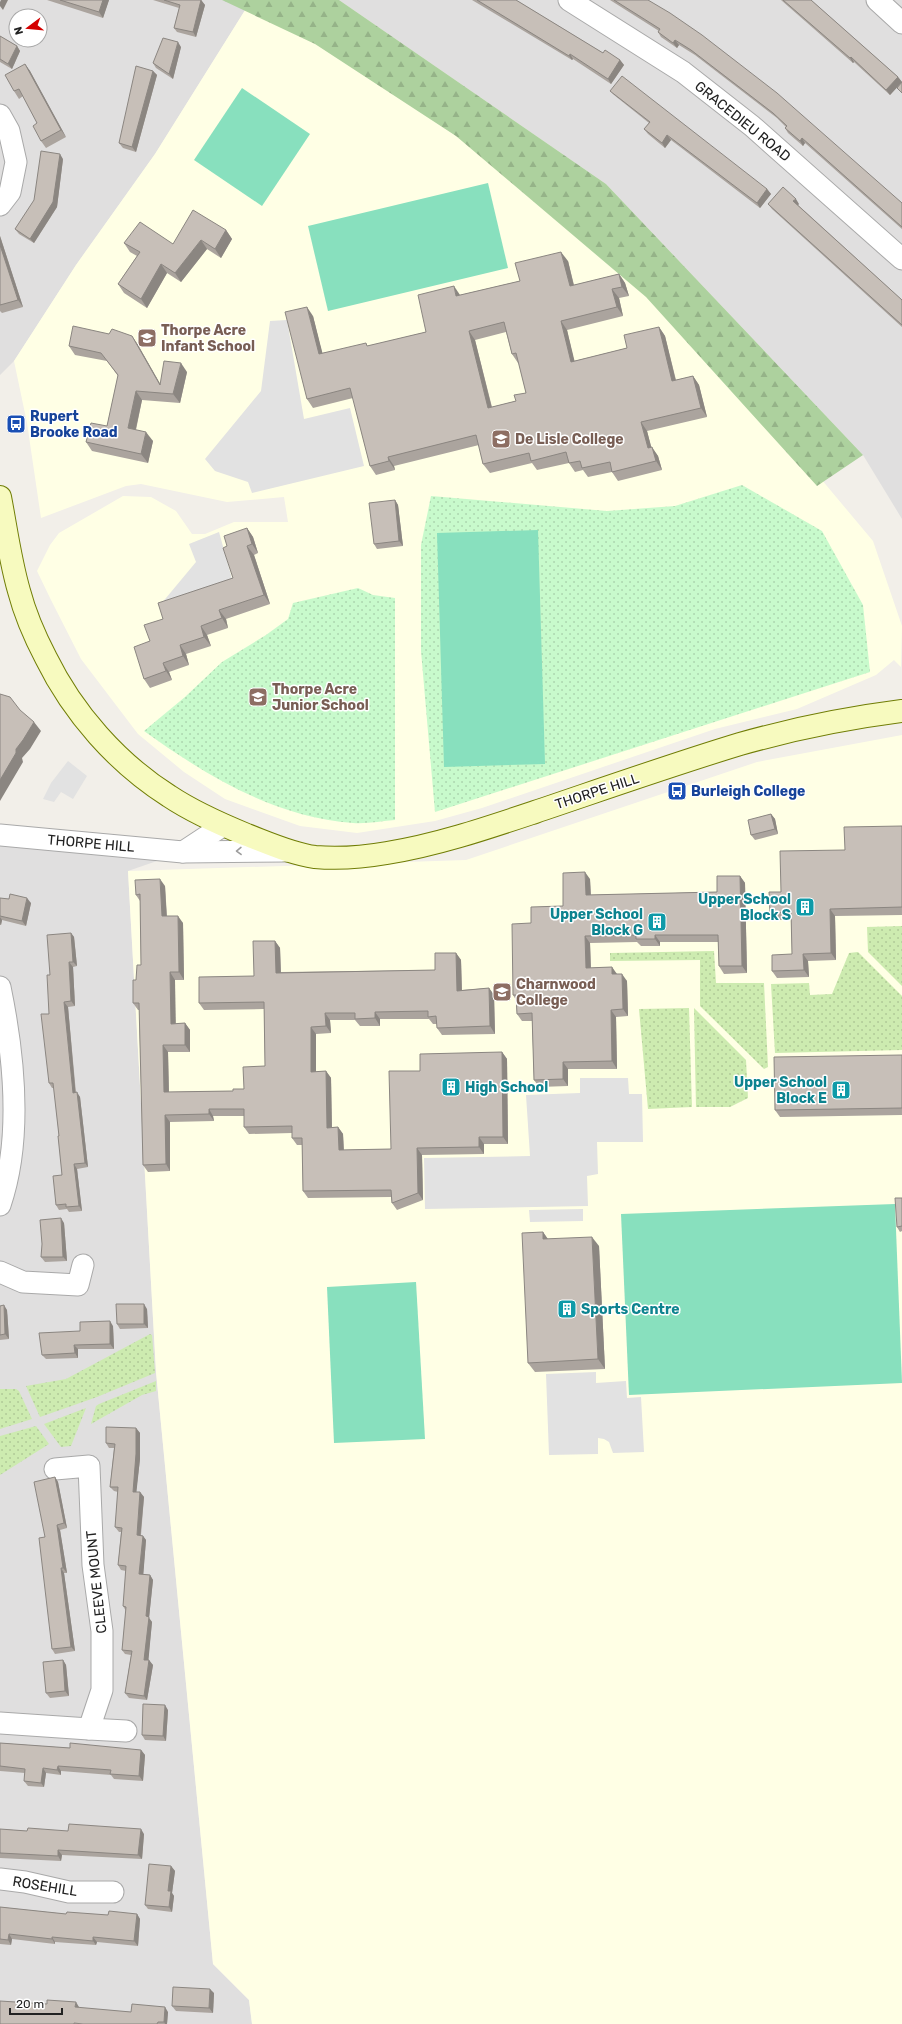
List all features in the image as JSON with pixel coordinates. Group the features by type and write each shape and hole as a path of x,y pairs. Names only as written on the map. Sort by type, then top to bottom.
{"street":[{"name":"GRACEDIEU ROAD","path":"570,0 683,72 733,111 902,259"},
{"path":"877,0 902,23"},
{"path":"0,115 9,131 16,162 10,192 0,205"},
{"name":"THORPE HILL","path":"0,497 19,593 46,658 74,704 104,742 140,775 170,797 224,825 292,851 315,856 355,856 386,853 421,846 485,829 740,744 785,732 902,711"},
{"path":"183,852 224,825"},
{"name":"THORPE HILL","path":"0,835 183,852 292,851"},
{"path":"0,987 6,1016 14,1122 10,1171 0,1205"},
{"path":"0,1272 22,1282 78,1285 84,1265"},
{"name":"CLEEVE MOUNT","path":"55,1469 89,1466 92,1558 102,1631 102,1690 89,1729"},
{"path":"0,1723 126,1732"},
{"name":"ROSEHILL","path":"0,1879 25,1882 70,1892 113,1892"}],"shaded area":[{"path":"0,0 233,0 247,7 155,154 76,265 14,361 0,375"},
{"path":"339,0 902,0 902,519 863,455 606,184"},
{"name":"De Lisle College","path":"247,7 367,67 554,207 733,374 873,541 902,626 901,667 894,660 876,675 797,709 715,729 482,808 435,821 357,833 300,826 225,799 184,772 138,734 81,659 37,571 50,545 59,533 123,496 151,497 176,511 192,534 205,534 234,522 288,522 284,497 227,502 141,484 126,486 41,518 27,423 14,361 76,265 155,154"},
{"path":"287,320 304,419 350,408 364,466 252,493 248,482 215,471 205,459 261,391 270,321"},
{"path":"219,532 234,586 161,604 196,562 189,544"},
{"path":"902,735 902,2024 252,2024 249,2000 213,1964 156,1372 128,871 466,860 757,762"},
{"path":"68,761 87,776 73,799 61,792 54,802 43,799 51,783"},
{"path":"0,835 183,852 128,871 156,1372 213,1964 249,2000 252,2024 0,2024"},
{"path":"580,1078 628,1078 629,1094 642,1094 643,1142 597,1142 598,1174 587,1176 588,1206 425,1209 424,1158 530,1156 526,1095 580,1093"},
{"path":"583,1209 583,1221 530,1222 529,1210"},
{"path":"596,1372 596,1383 626,1381 627,1398 641,1397 644,1452 613,1453 609,1442 598,1438 598,1454 549,1455 546,1374"}],"green space":[{"path":"222,0 339,0 606,184 863,455 817,486 646,297 456,136 315,44"},
{"path":"242,88 310,134 262,206 194,160"},
{"path":"488,183 508,268 328,311 308,226"},
{"path":"742,485 822,531 863,605 870,672 435,812 421,651 421,545 431,496 607,511 675,506"},
{"path":"538,530 545,764 444,767 437,533"},
{"path":"358,588 373,595 395,598 395,820 353,823 324,819 269,803 242,792 192,764 144,731 185,697 222,662 266,635 288,619 293,603"},
{"path":"902,926 902,986 868,952 867,927"},
{"path":"714,951 716,983 764,983 768,1067 764,1069 700,1006 700,960 610,961 610,953"},
{"path":"858,952 902,996 902,1050 775,1053 771,984 809,983 810,995 832,994 849,953"},
{"path":"689,1008 692,1107 648,1109 639,1009"},
{"path":"694,1008 746,1060 748,1098 730,1107 696,1107"},
{"path":"895,1204 902,1383 629,1395 621,1214"},
{"path":"416,1282 425,1439 334,1443 327,1287"},
{"path":"150,1334 152,1335 155,1373 97,1397 40,1417 26,1386 66,1379"},
{"path":"156,1381 156,1391 142,1395 91,1424 96,1406 99,1404"},
{"path":"0,1389 16,1389 19,1391 32,1419 0,1429"},
{"path":"86,1408 71,1446 61,1447 44,1424"},
{"path":"36,1426 49,1444 0,1475 0,1436"}],"building":[{"path":"60,0 103,0 99,12"},
{"path":"164,0 201,0 193,32 174,28 180,5"},
{"path":"477,0 516,0 603,53 605,50 620,60 608,79 570,54 569,56"},
{"path":"614,0 648,0 702,35 777,93 902,203 902,227 802,138 800,141 785,128 787,126 773,113 691,50 675,40 673,43 658,32 660,29"},
{"path":"783,0 811,0 898,77 886,90 851,57 850,58"},
{"path":"0,36 8,41 8,48 16,48 8,64 0,59"},
{"path":"163,38 178,42 169,74 153,63"},
{"path":"25,64 61,130 41,141 33,126 37,123 19,89 14,91 5,75"},
{"path":"136,66 153,71 132,147 119,143"},
{"path":"622,76 767,189 757,203 667,135 662,143 644,129 650,122 610,91"},
{"path":"902,82 902,93 897,88"},
{"path":"41,151 60,154 53,202 30,239 15,229 34,200"},
{"path":"783,187 796,199 793,201 902,300 902,325 768,204"},
{"path":"193,210 226,230 215,249 201,240 175,273 161,264 141,299 118,284 140,252 124,243 140,222 173,244"},
{"path":"0,245 18,300 0,305"},
{"path":"561,252 570,286 619,274 622,287 612,289 617,307 561,321 571,362 627,348 624,335 659,327 672,381 693,376 701,408 641,422 648,448 652,447 656,461 612,472 610,462 582,468 580,461 569,463 566,452 531,461 529,453 483,464 476,435 388,457 389,461 370,466 350,388 307,399 285,312 307,307 319,354 366,343 367,346 426,332 418,295 454,286 456,296 520,281 515,263","holes":["504,322 512,354 516,353 526,393 514,395 516,401 488,408 469,331"]},
{"path":"73,326 109,334 112,329 132,336 160,385 164,361 181,363 173,394 136,391 128,428 146,432 141,454 86,442 91,423 107,426 118,375 101,353 69,346"},
{"path":"395,500 399,541 374,544 369,503"},
{"path":"247,528 252,544 247,546 264,595 219,610 222,618 201,626 204,637 180,645 183,656 163,663 166,671 144,679 134,647 150,641 144,625 163,619 158,603 233,578 223,548 227,546 224,536"},
{"path":"0,694 10,697 20,710 34,722 16,749 16,753 0,780"},
{"path":"771,814 775,829 751,835 748,820"},
{"name":"Upper School Block S","path":"902,826 902,907 830,909 831,953 803,954 804,970 772,971 772,955 792,954 791,912 770,913 769,892 781,892 780,851 845,850 844,827"},
{"path":"585,872 586,895 717,892 717,876 740,876 742,966 719,966 718,935 655,935 655,939 636,939 636,935 585,936 586,968 612,967 612,974 622,974 623,1009 611,1010 612,1061 563,1062 563,1079 534,1080 532,1013 517,1014 516,995 513,995 512,924 531,923 531,907 563,906 563,873"},
{"name":"High School","path":"160,879 162,916 178,916 179,972 170,972 171,1024 185,1023 185,1045 163,1045 164,1092 233,1091 233,1089 244,1089 243,1067 265,1066 264,1002 199,1003 199,977 254,976 253,941 275,941 276,973 435,970 435,953 456,953 457,991 489,988 490,1026 437,1028 436,1016 428,1017 428,1011 375,1012 375,1018 355,1019 355,1013 325,1013 326,1026 311,1027 311,1072 326,1071 327,1128 338,1127 339,1150 391,1149 389,1071 420,1071 420,1054 502,1052 503,1137 479,1137 479,1147 417,1148 418,1193 392,1203 391,1190 303,1191 302,1138 292,1138 292,1126 244,1127 244,1109 209,1109 209,1114 165,1115 166,1164 143,1165 139,1003 133,1003 133,980 136,980 137,965 141,965 140,894 136,895 135,880"},
{"path":"10,894 27,898 22,921 0,916 0,898 9,899"},
{"path":"71,933 73,962 69,962 71,1001 64,1002 73,1093 77,1092 85,1163 74,1164 79,1206 66,1207 66,1204 56,1205 53,1176 62,1175 59,1136 53,1083 49,1083 41,1014 49,1014 47,975 50,975 47,935"},
{"name":"Upper School Block E","path":"902,1055 902,1108 775,1110 774,1057"},
{"path":"895,1198 902,1198 902,1226 897,1227"},
{"path":"61,1218 63,1257 41,1257 42,1244 40,1220"},
{"name":"Sports Centre","path":"543,1232 543,1239 592,1237 598,1359 528,1363 522,1233"},
{"path":"116,1304 144,1304 144,1324 117,1324"},
{"path":"4,1305 5,1334 0,1335 0,1306"},
{"path":"110,1321 110,1344 74,1345 75,1353 42,1355 39,1333 80,1331 80,1322"},
{"path":"106,1427 136,1428 136,1454 133,1492 140,1492 137,1535 143,1536 139,1574 150,1575 146,1616 149,1617 144,1660 149,1660 144,1696 125,1693 132,1651 122,1650 126,1607 123,1606 126,1566 118,1565 122,1528 115,1527 118,1487 110,1487 115,1444 106,1443"},
{"path":"55,1477 64,1523 57,1525 71,1647 52,1649 39,1538 45,1537 34,1482"},
{"path":"63,1660 65,1691 46,1693 43,1662"},
{"path":"143,1704 165,1705 163,1736 142,1735"},
{"path":"0,1743 70,1748 70,1743 141,1750 139,1776 110,1774 111,1770 58,1766 57,1770 43,1768 41,1783 24,1781 25,1769 0,1766"},
{"path":"69,1824 141,1829 138,1855 58,1850 58,1856 0,1853 0,1829 27,1831 28,1828 68,1831"},
{"path":"149,1864 171,1866 168,1891 171,1891 169,1907 145,1905"},
{"path":"0,1907 66,1914 67,1912 108,1915 109,1911 137,1914 134,1941 93,1937 93,1941 52,1937 52,1939 9,1934 8,1940 0,1939"},
{"path":"173,1987 210,1989 209,2008 172,2006"},
{"path":"47,2000 76,2002 75,2007 131,2012 132,2004 165,2007 164,2022 158,2022 157,2024 0,2024 0,2001 47,2004"}],"place":[{"name":"Thorpe Acre Infant School","path":"147,338"},
{"name":"Rupert Brooke Road","path":"16,424"},
{"name":"De Lisle College","path":"501,439"},
{"name":"Thorpe Acre Junior School","path":"258,697"},
{"name":"Burleigh College","path":"677,791"},
{"name":"Upper School Block S","path":"805,907"},
{"name":"Upper School Block G","path":"657,922"},
{"name":"Charnwood College","path":"502,992"},
{"name":"High School","path":"451,1087"},
{"name":"Upper School Block E","path":"841,1090"},
{"name":"Sports Centre","path":"567,1309"}]}
